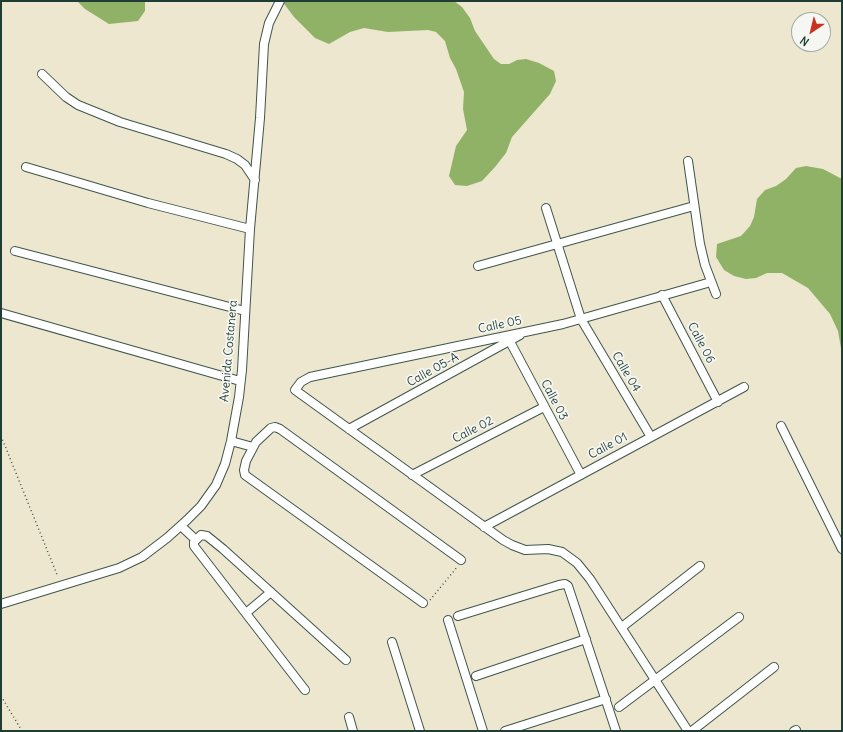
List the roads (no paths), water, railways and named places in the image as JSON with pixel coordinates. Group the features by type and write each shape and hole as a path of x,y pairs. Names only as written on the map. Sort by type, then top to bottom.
{"street":[{"name":"Avenida Costanera","path":"1,604 132,563 154,549 181,526 201,506 216,485 225,464 231,441 240,381 250,229 260,118 264,44 269,23 280,1"},
{"path":"42,74 66,97 78,105 120,122 226,154 245,165 255,180"},
{"path":"688,161 700,244 705,265 716,294"},
{"path":"26,167 148,203 250,229"},
{"path":"478,266 694,206"},
{"name":"Calle 04","path":"546,208 577,310 651,437"},
{"path":"15,251 245,311"},
{"name":"Calle 05","path":"349,429 295,390 301,382 310,377 508,338 528,331 711,282"},
{"name":"Calle 06","path":"662,296 718,402"},
{"path":"1,313 240,381"},
{"name":"Calle 03","path":"508,338 581,475"},
{"name":"Calle 05-A","path":"349,429 508,338"},
{"name":"Calle 01","path":"484,527 744,387"},
{"name":"Calle 02","path":"412,475 544,407"},
{"path":"781,426 842,549"},
{"path":"422,603 245,474 244,470 246,462 253,447 263,434 270,428 275,427 280,429 461,560"},
{"path":"349,429 503,540 525,550 548,549 562,552 577,563 590,579 688,731"},
{"path":"231,441 253,447"},
{"path":"181,526 196,540"},
{"path":"305,690 194,546 193,544 196,540 203,534 212,539 346,660"},
{"path":"622,628 700,566"},
{"path":"458,616 565,584 568,586 616,731"},
{"path":"246,613 271,592"},
{"path":"619,707 739,617"},
{"path":"448,620 483,731"},
{"path":"476,676 586,638"},
{"path":"392,642 420,731"},
{"path":"692,731 774,667"},
{"path":"505,731 606,699"},
{"path":"349,717 353,731"}]}
